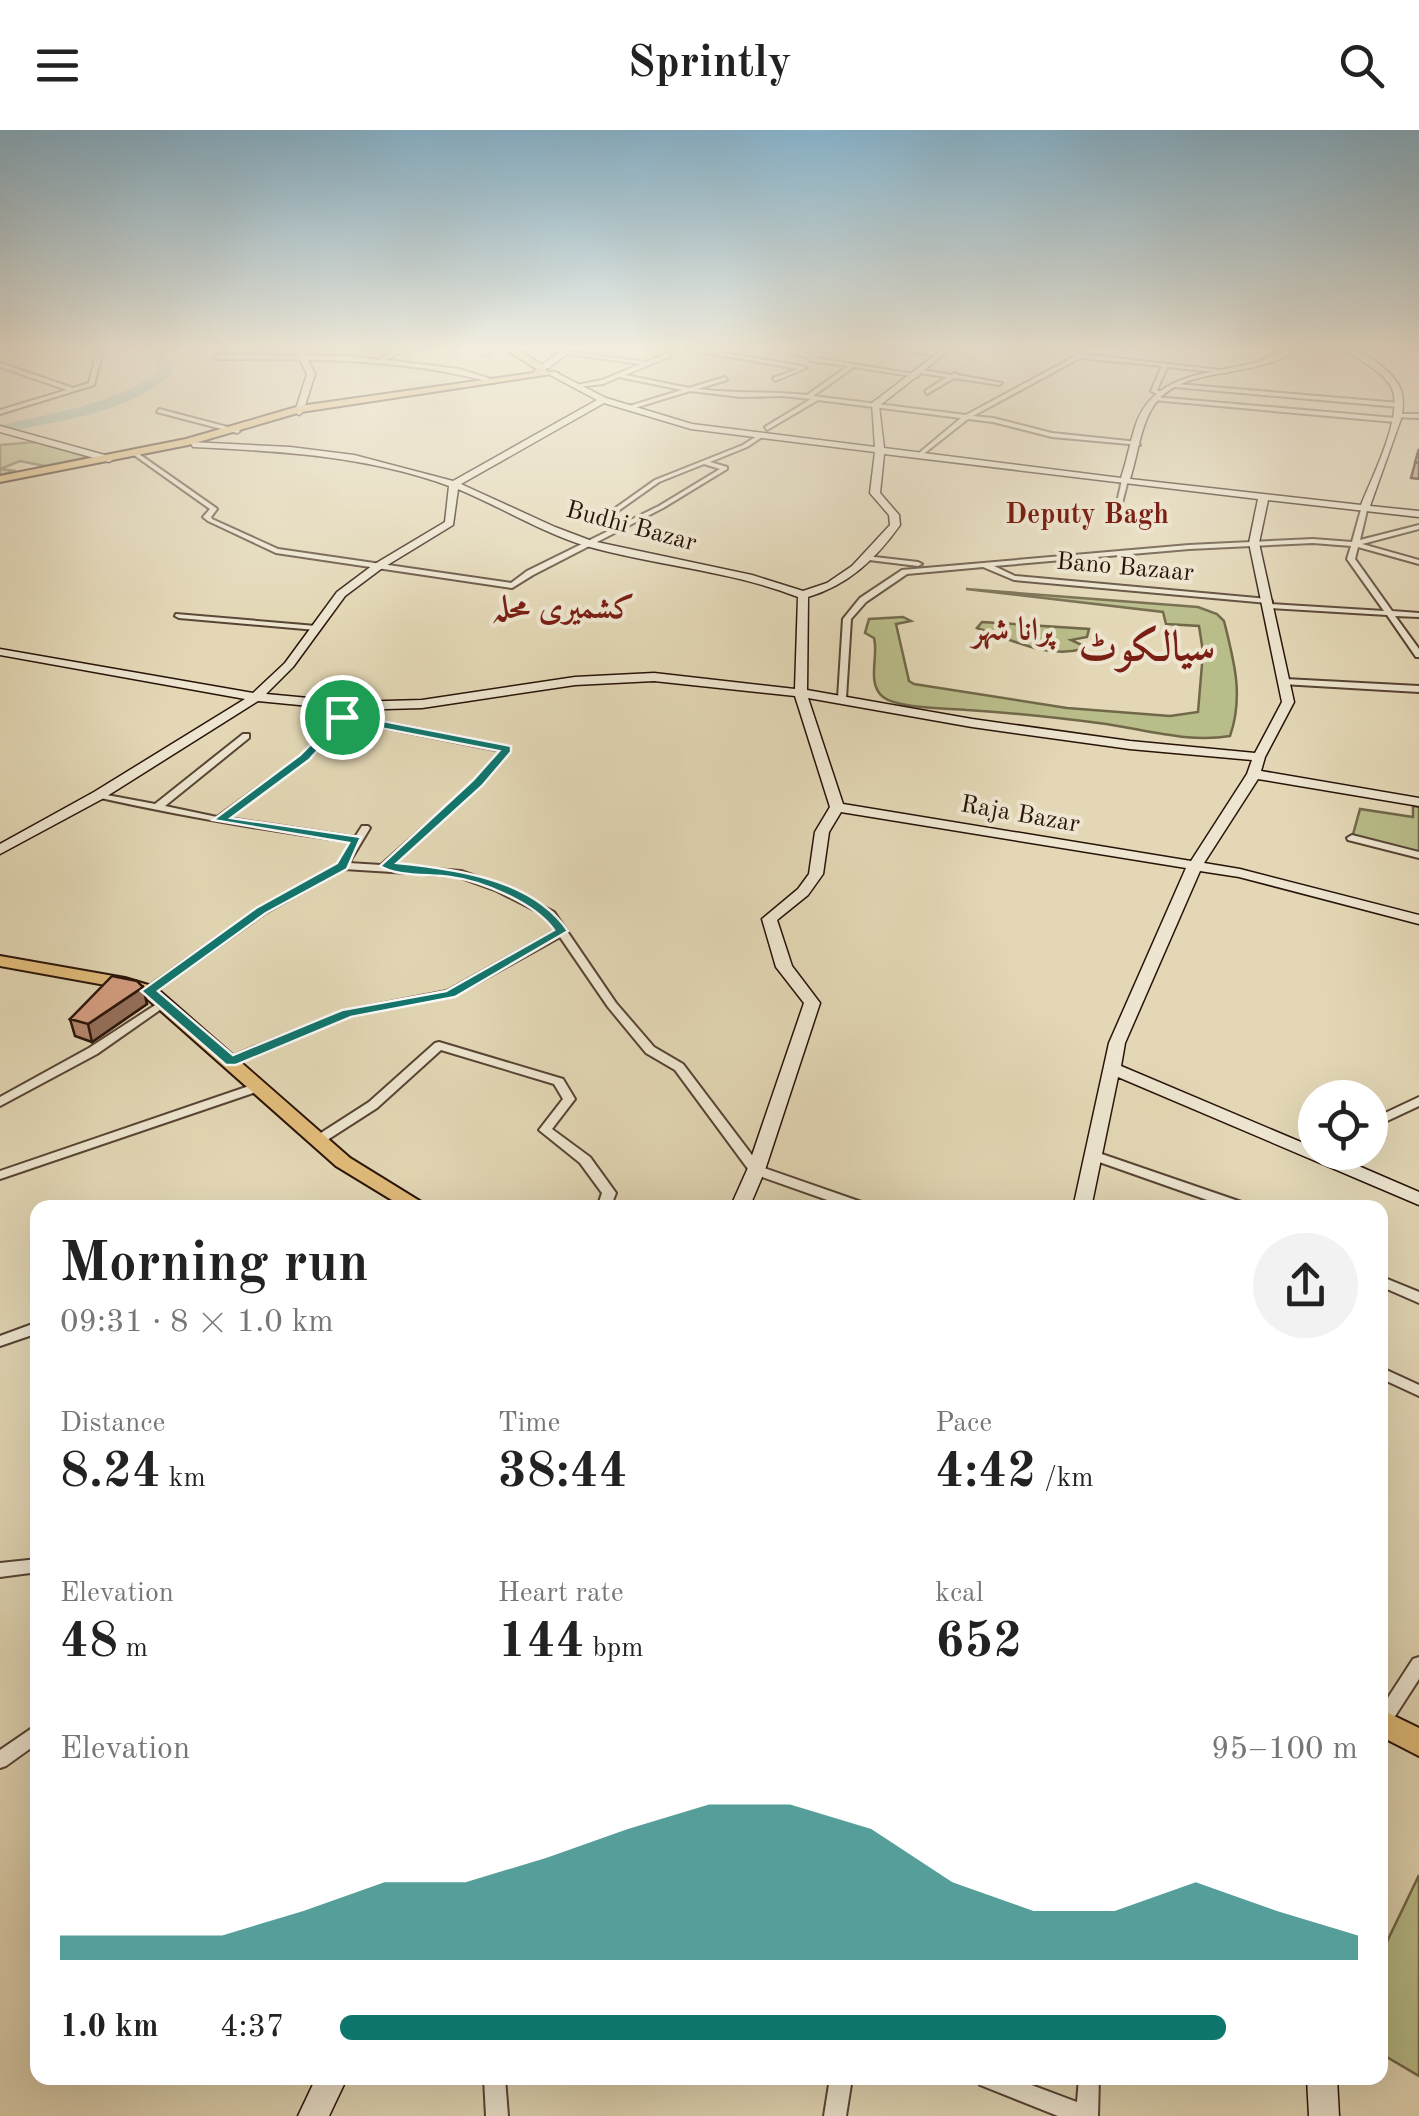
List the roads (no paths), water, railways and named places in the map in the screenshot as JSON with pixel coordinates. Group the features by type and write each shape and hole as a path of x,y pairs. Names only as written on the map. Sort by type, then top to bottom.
{"main road":[{"path":"0,480 198,439"},
{"path":"106,458 210,439"},
{"path":"0,960 125,982 156,997 342,1162 407,1200"},
{"path":"1388,1725 1419,1743"}],"street":[{"path":"24,439 64,445 106,458"},
{"path":"0,850 98,795 256,697 280,675 341,594 450,523 454,484 535,439"},
{"path":"609,515 658,481 755,439"},
{"path":"810,439 1419,514"},
{"path":"743,1200 812,1002 784,967 769,919 803,892 816,874 822,832 837,807 801,694 803,595 818,592 869,558 895,525 894,515 875,493 879,439"},
{"path":"921,454 940,439"},
{"path":"1087,439 1138,444"},
{"path":"1116,516 1139,439"},
{"path":"1388,439 1350,554 1353,564 1419,655"},
{"name":"Budhi Bazar","path":"193,444 308,448 454,484 523,520 590,544 803,595"},
{"path":"137,454 214,509 207,517 210,520 276,551 512,586 530,572 590,544 725,468 704,462"},
{"path":"1084,1200 1117,1044 1195,865 1254,774 1288,702 1254,544 1264,495"},
{"path":"842,698 847,619 864,600 898,576 929,568 1254,544 1354,544 1419,527"},
{"path":"1354,544 1419,562"},
{"path":"869,558 929,568"},
{"name":"Bano Bazaar","path":"982,564 1014,578 1419,614"},
{"path":"179,616 316,628"},
{"path":"0,652 346,711 507,749 478,783 386,866"},
{"path":"220,820 304,758 346,711 612,678 671,678 842,698 1051,734 1259,757"},
{"path":"1284,682 1419,689"},
{"path":"156,808 246,736"},
{"path":"1254,774 1419,802"},
{"path":"98,795 220,820 357,840"},
{"name":"Raja Bazar","path":"837,807 1240,873 1419,920"},
{"path":"342,866 364,828"},
{"path":"1352,838 1419,855"},
{"path":"0,1102 93,1051 261,910 342,866 386,866 457,874 499,888 550,914 642,1041 678,1066 756,1170 841,1200"},
{"path":"231,1061 348,1013 450,994 562,931"},
{"path":"317,1140 372,1105 439,1046 559,1082 569,1099 545,1130 585,1160 609,1193 606,1200"},
{"path":"1112,1068 1298,1146"},
{"path":"2,1172 256,1088"},
{"path":"1388,1116 1419,1101"},
{"path":"1093,1155 1221,1200"},
{"path":"1354,1170 1419,1198"},
{"path":"1388,1285 1419,1298"},
{"path":"0,1341 30,1330"},
{"path":"1388,1376 1419,1391"},
{"path":"0,1570 30,1566"},
{"path":"1388,1710 1419,1664"},
{"path":"0,1760 30,1738"},
{"path":"313,2116 328,2085"},
{"path":"494,2085 496,2116"},
{"path":"835,2116 841,2085"},
{"path":"1006,2085 1086,2116 1088,2085"},
{"path":"1322,2085 1324,2116"}],"district":[{"name":"Deputy Bagh","path":"1087,516"},
{"name":"کشمیری محلہ","path":"563,610"},
{"name":"پرانا شہر","path":"1013,632"},
{"name":"سیالکوٹ","path":"1147,649"}]}
